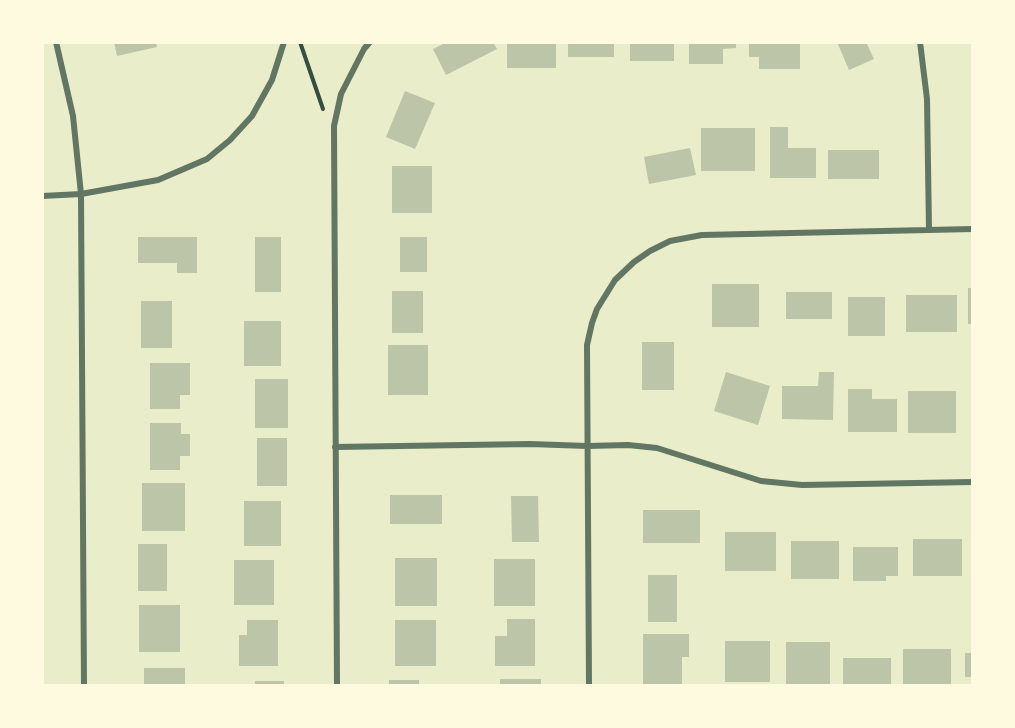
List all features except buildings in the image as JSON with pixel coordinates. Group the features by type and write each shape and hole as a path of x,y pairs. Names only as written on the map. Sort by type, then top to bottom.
{"street":[{"path":"56,42 73,116 81,194 84,686"},
{"path":"42,196 81,194 158,180 207,159 230,140 252,116 272,80 284,42"},
{"path":"337,686 334,126 341,94 364,49 370,42"},
{"path":"920,42 927,99 929,230"},
{"path":"589,686 586,345 597,309 615,280 650,251 670,241 702,235 973,230"},
{"path":"335,447 628,445 657,448 761,481 802,485 973,482"}],"path":[{"path":"300,42 334,137"}]}
